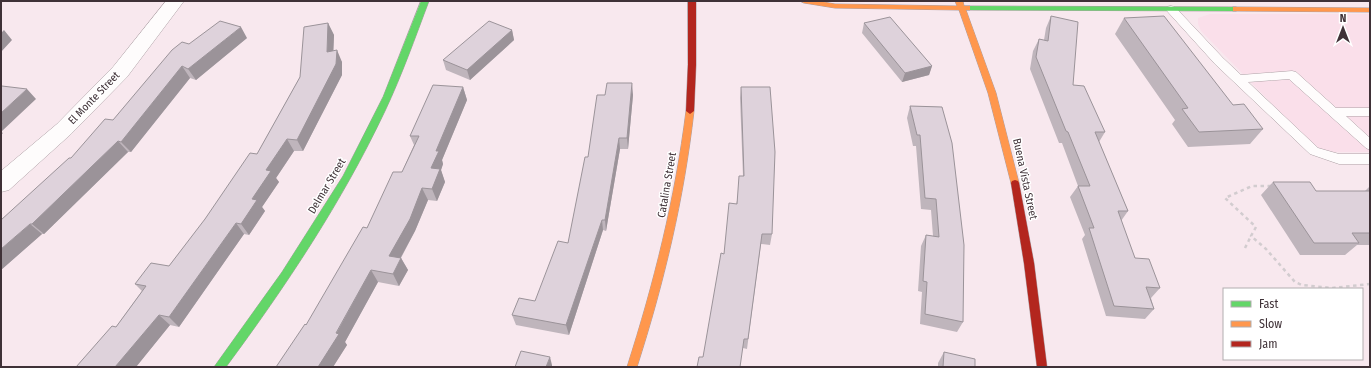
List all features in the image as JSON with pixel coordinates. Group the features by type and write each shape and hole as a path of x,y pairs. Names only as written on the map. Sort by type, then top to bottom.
{"street":[{"name":"El Monte Street","path":"1,184 64,129 120,72 175,1"},
{"name":"Delmar Street","path":"219,367 295,262 353,166 401,68 425,1"},
{"name":"Catalina Street","path":"632,367 649,318 674,221 687,142 692,75 692,1"},
{"path":"804,1 835,6 1154,5 1171,9 1370,10"},
{"name":"Buena Vista Street","path":"960,5 992,93 1011,165 1037,313 1042,367"}],"lane":[{"path":"1171,9 1219,61 1314,151 1339,159 1370,159"},
{"path":"1238,79 1292,76 1370,145"},
{"path":"1333,112 1370,112"}],"path":[{"path":"1245,248 1256,227 1225,198 1252,186 1276,186"},
{"path":"1251,236 1266,249 1295,282 1300,285 1340,287 1370,284"}],"shaded area":[{"path":"1210,14 1370,14 1370,152 1331,152 1322,150 1311,144 1201,31 1198,24 1198,18"}],"building":[{"path":"1051,16 1078,22 1073,85 1084,86 1105,132 1095,132 1128,211 1118,211 1135,258 1149,259 1160,288 1146,287 1154,309 1114,306 1089,228 1094,228 1078,186 1090,186 1036,57 1039,39 1048,41"},
{"path":"1164,16 1233,105 1244,104 1263,129 1199,132 1182,109 1188,108 1124,18"},
{"path":"890,17 932,66 905,73 864,23"},
{"path":"220,21 241,27 188,69 182,66 121,142 118,141 32,224 30,224 1,249 1,220 69,158 71,158 105,119 113,120 172,50 182,42 189,44"},
{"path":"489,21 512,30 467,70 443,60"},
{"path":"328,23 327,52 337,50 336,64 297,140 287,139 266,170 271,171 252,199 257,200 241,224 236,223 169,317 159,315 115,367 76,367 112,326 116,327 146,286 135,284 151,263 169,266 205,219 250,153 257,154 300,77 304,27"},
{"path":"607,83 632,83 627,138 619,138 605,220 602,220 566,325 512,315 519,298 535,301 558,241 568,243 585,157 588,157 597,95 605,95"},
{"path":"433,85 463,87 436,151 439,151 431,168 440,169 432,189 422,188 410,219 389,256 401,258 393,274 371,270 336,333 339,334 318,367 276,367 305,324 306,325 363,227 367,228 393,172 402,172 419,136 410,136"},
{"path":"1,87 27,89 1,113"},
{"path":"741,87 770,87 775,152 772,234 762,234 748,339 744,339 740,367 697,367 699,357 703,357 721,253 724,254 729,203 737,204 739,176 744,176"},
{"path":"910,106 942,107 952,143 964,245 963,322 925,314 927,282 923,281 926,235 939,237 936,199 925,198 920,135 917,135"},
{"path":"1273,182 1310,182 1316,191 1370,191 1370,233 1352,233 1359,243 1314,243"},
{"path":"521,351 550,357 546,367 515,367"},
{"path":"944,352 975,359 975,367 943,367"}],"traffic: fast":[{"path":"219,367 242,337 307,244 346,179 381,111 425,1"},
{"path":"967,8 1236,9"}],"traffic: slow":[{"path":"804,1 835,6 967,8"},
{"path":"959,1 992,93 1015,183"},
{"path":"1236,9 1370,10"},
{"path":"632,367 652,304 668,240 681,176 690,111"}],"traffic: jam":[{"path":"690,111 692,1"},
{"path":"1015,183 1029,263 1042,367"}]}
